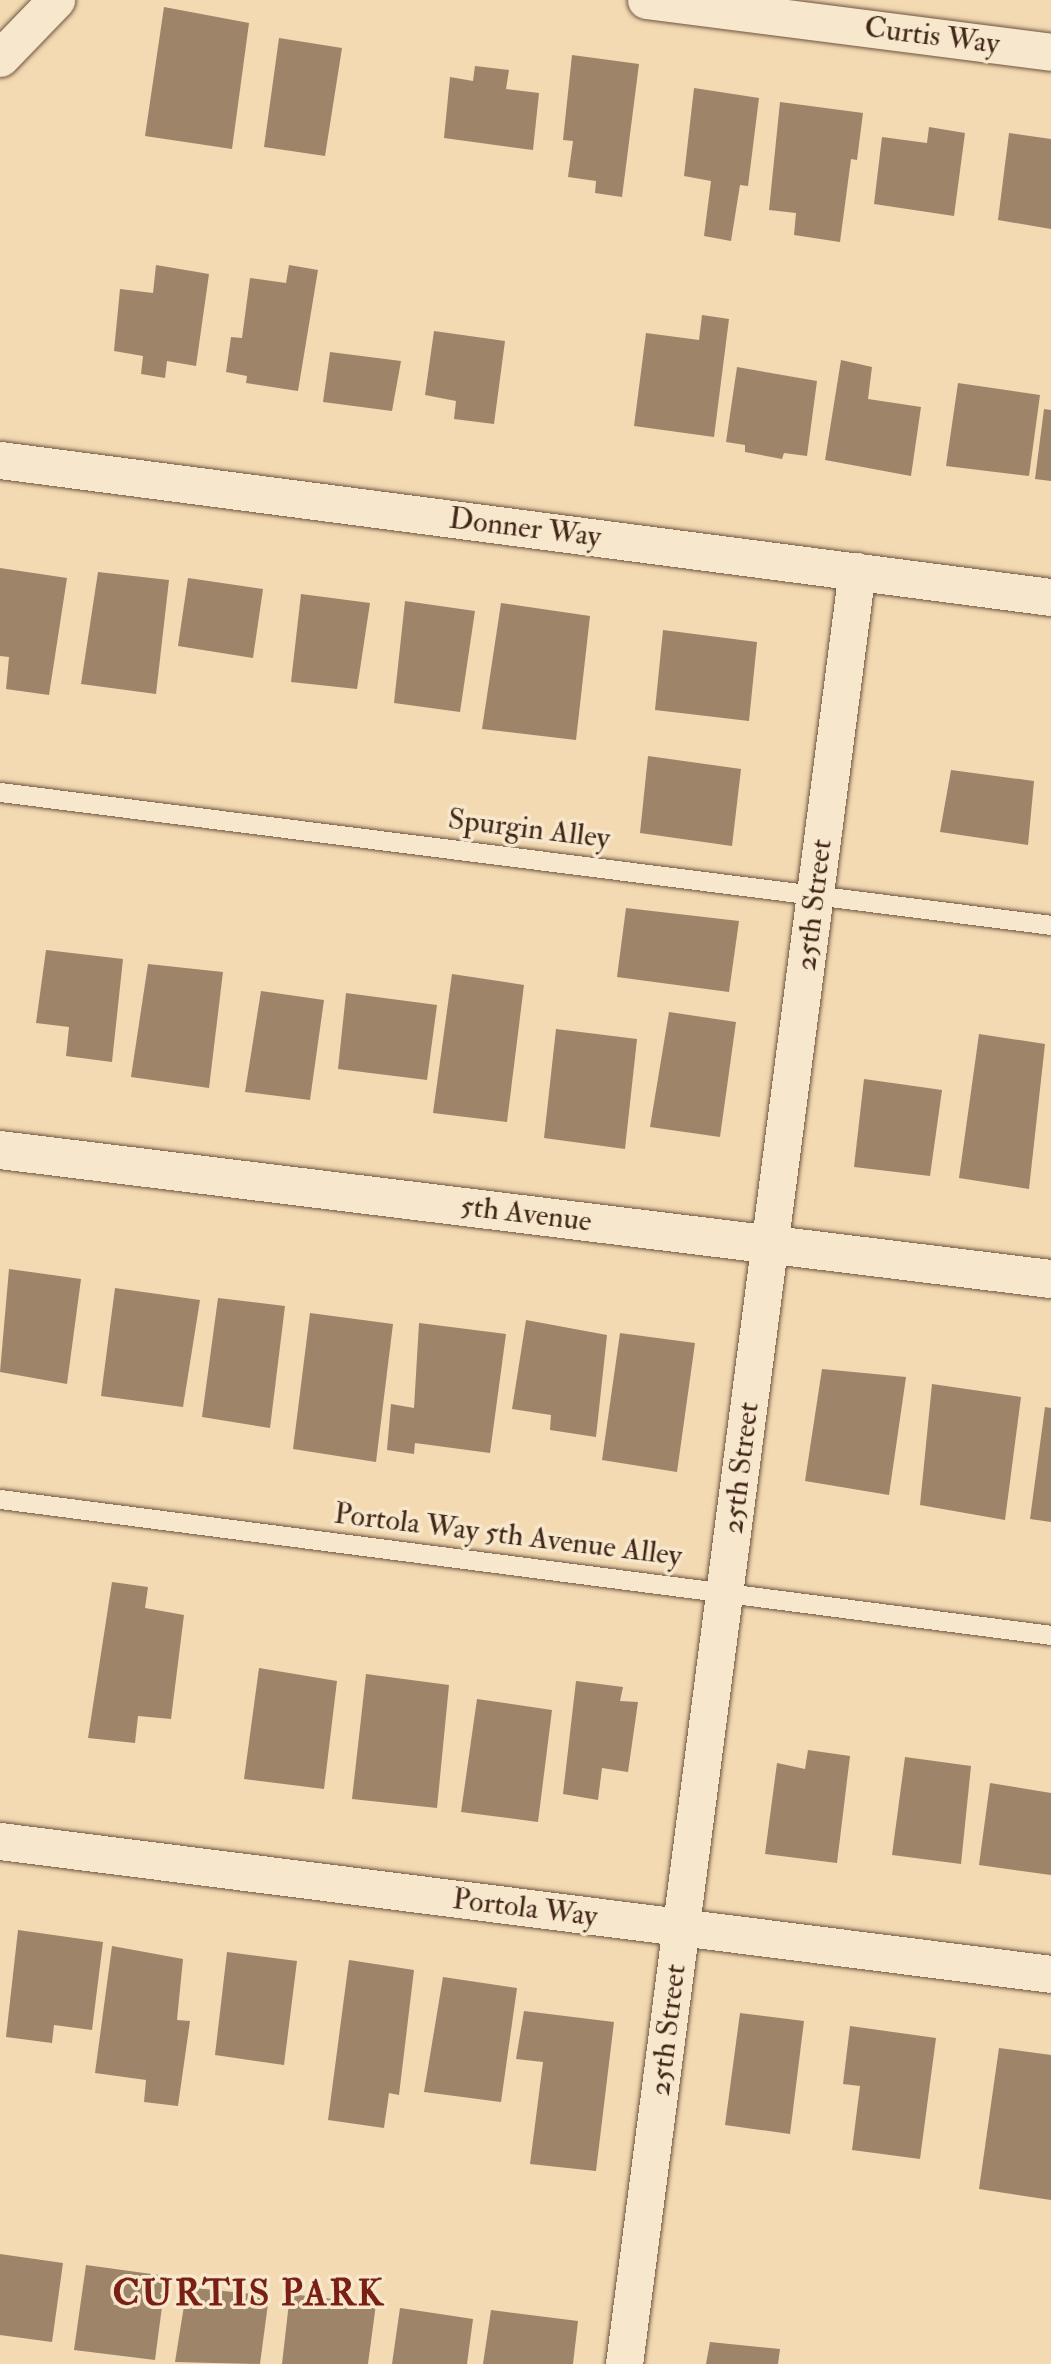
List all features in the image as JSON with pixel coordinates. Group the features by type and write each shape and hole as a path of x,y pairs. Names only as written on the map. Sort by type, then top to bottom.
{"street":[{"path":"0,58 56,0"},
{"name":"Curtis Way","path":"646,0 1051,52"},
{"name":"Donner Way","path":"0,460 1051,597"},
{"name":"25th Street","path":"624,2364 857,571"},
{"name":"5th Avenue","path":"0,1150 1051,1279"},
{"name":"Portola Way","path":"0,1841 1051,1974"}],"lane":[{"name":"Spurgin Alley","path":"0,792 1051,925"},
{"name":"Portola Way 5th Avenue Alley","path":"0,1499 1051,1635"}],"building":[{"path":"164,7 249,23 232,149 145,136"},
{"path":"279,38 342,48 325,156 264,147"},
{"path":"572,55 639,64 622,197 595,193 596,181 568,177 573,141 563,140"},
{"path":"475,66 509,70 506,89 539,93 533,150 444,138 450,77 473,81"},
{"path":"694,88 759,98 748,186 740,185 731,241 704,236 711,181 684,176"},
{"path":"780,102 863,113 857,160 851,159 840,242 794,235 796,213 769,210"},
{"path":"929,127 965,133 954,216 874,204 882,137 927,143"},
{"path":"1009,133 1051,139 1051,229 998,220"},
{"path":"156,265 209,274 196,366 167,361 165,378 141,374 143,356 114,351 120,289 153,293"},
{"path":"289,265 318,270 298,391 246,383 247,376 226,372 231,337 242,338 250,278 286,283"},
{"path":"702,315 729,319 714,437 634,426 646,333 699,340"},
{"path":"434,331 505,341 494,424 454,419 456,401 425,395"},
{"path":"330,352 401,361 392,411 323,402"},
{"path":"841,360 872,367 868,399 921,407 911,476 825,460"},
{"path":"737,367 817,381 807,456 784,453 782,459 745,452 745,445 726,442"},
{"path":"958,383 1040,395 1029,476 946,466"},
{"path":"1044,409 1051,410 1051,481 1035,479"},
{"path":"0,568 67,578 49,695 6,689 9,657 0,656"},
{"path":"98,572 169,580 156,694 81,684"},
{"path":"188,578 263,589 253,658 178,646"},
{"path":"301,594 370,603 357,689 291,682"},
{"path":"405,601 475,611 460,712 394,703"},
{"path":"501,603 590,616 576,740 482,729"},
{"path":"663,630 757,642 749,721 655,710"},
{"path":"648,756 741,769 732,846 640,833"},
{"path":"951,770 1034,781 1028,845 940,832"},
{"path":"626,908 739,921 729,992 617,977"},
{"path":"46,950 123,959 112,1062 66,1056 69,1027 36,1023"},
{"path":"148,964 223,972 209,1088 131,1077"},
{"path":"452,974 524,985 507,1122 433,1113"},
{"path":"261,991 324,1000 310,1100 245,1092"},
{"path":"346,993 437,1005 427,1080 338,1069"},
{"path":"669,1012 736,1022 720,1137 650,1127"},
{"path":"556,1029 637,1039 625,1149 544,1138"},
{"path":"979,1034 1045,1044 1029,1189 959,1178"},
{"path":"864,1079 942,1090 930,1176 854,1167"},
{"path":"9,1269 81,1279 67,1384 0,1372"},
{"path":"115,1288 200,1300 183,1407 101,1396"},
{"path":"218,1298 285,1306 270,1428 202,1417"},
{"path":"310,1313 393,1324 376,1462 293,1449"},
{"path":"526,1320 607,1335 596,1437 550,1430 551,1415 512,1409"},
{"path":"419,1323 506,1334 490,1453 415,1443 414,1454 387,1450 391,1404 414,1408"},
{"path":"620,1333 695,1343 677,1472 602,1460"},
{"path":"822,1369 906,1377 889,1495 805,1481"},
{"path":"932,1384 1021,1397 1005,1520 920,1505"},
{"path":"1045,1407 1051,1408 1051,1522 1030,1519"},
{"path":"112,1582 148,1587 145,1608 184,1615 171,1719 138,1716 135,1743 88,1738"},
{"path":"259,1668 337,1681 324,1789 244,1779"},
{"path":"366,1674 449,1685 437,1808 352,1799"},
{"path":"576,1681 623,1687 620,1701 638,1702 628,1772 602,1768 598,1800 563,1794"},
{"path":"477,1699 552,1710 538,1822 461,1812"},
{"path":"808,1750 850,1756 837,1863 765,1854 777,1763 805,1769"},
{"path":"905,1757 971,1766 961,1864 892,1855"},
{"path":"990,1783 1051,1793 1051,1875 979,1865"},
{"path":"18,1930 103,1942 92,2030 54,2025 52,2043 6,2037"},
{"path":"112,1946 183,1959 177,2020 190,2021 178,2106 144,2102 146,2080 95,2073"},
{"path":"227,1952 297,1961 284,2065 215,2055"},
{"path":"349,1960 414,1970 399,2095 389,2093 384,2128 328,2120"},
{"path":"443,1977 517,1988 501,2102 424,2092"},
{"path":"524,2011 614,2022 596,2171 530,2164 543,2062 516,2059"},
{"path":"740,2013 804,2021 790,2134 725,2125"},
{"path":"850,2026 936,2038 920,2159 852,2150 860,2086 843,2084"},
{"path":"999,2048 1051,2055 1051,2200 979,2189"},
{"path":"0,2254 63,2263 52,2342 0,2335"},
{"path":"86,2265 166,2276 155,2360 74,2350"},
{"path":"187,2287 269,2296 260,2364 175,2362"},
{"path":"290,2294 376,2304 368,2364 282,2364"},
{"path":"400,2308 473,2319 467,2364 392,2364"},
{"path":"491,2310 578,2321 573,2364 483,2364"},
{"path":"710,2342 780,2349 778,2364 706,2364"}],"district":[{"name":"CURTIS PARK","path":"249,2294"}]}
